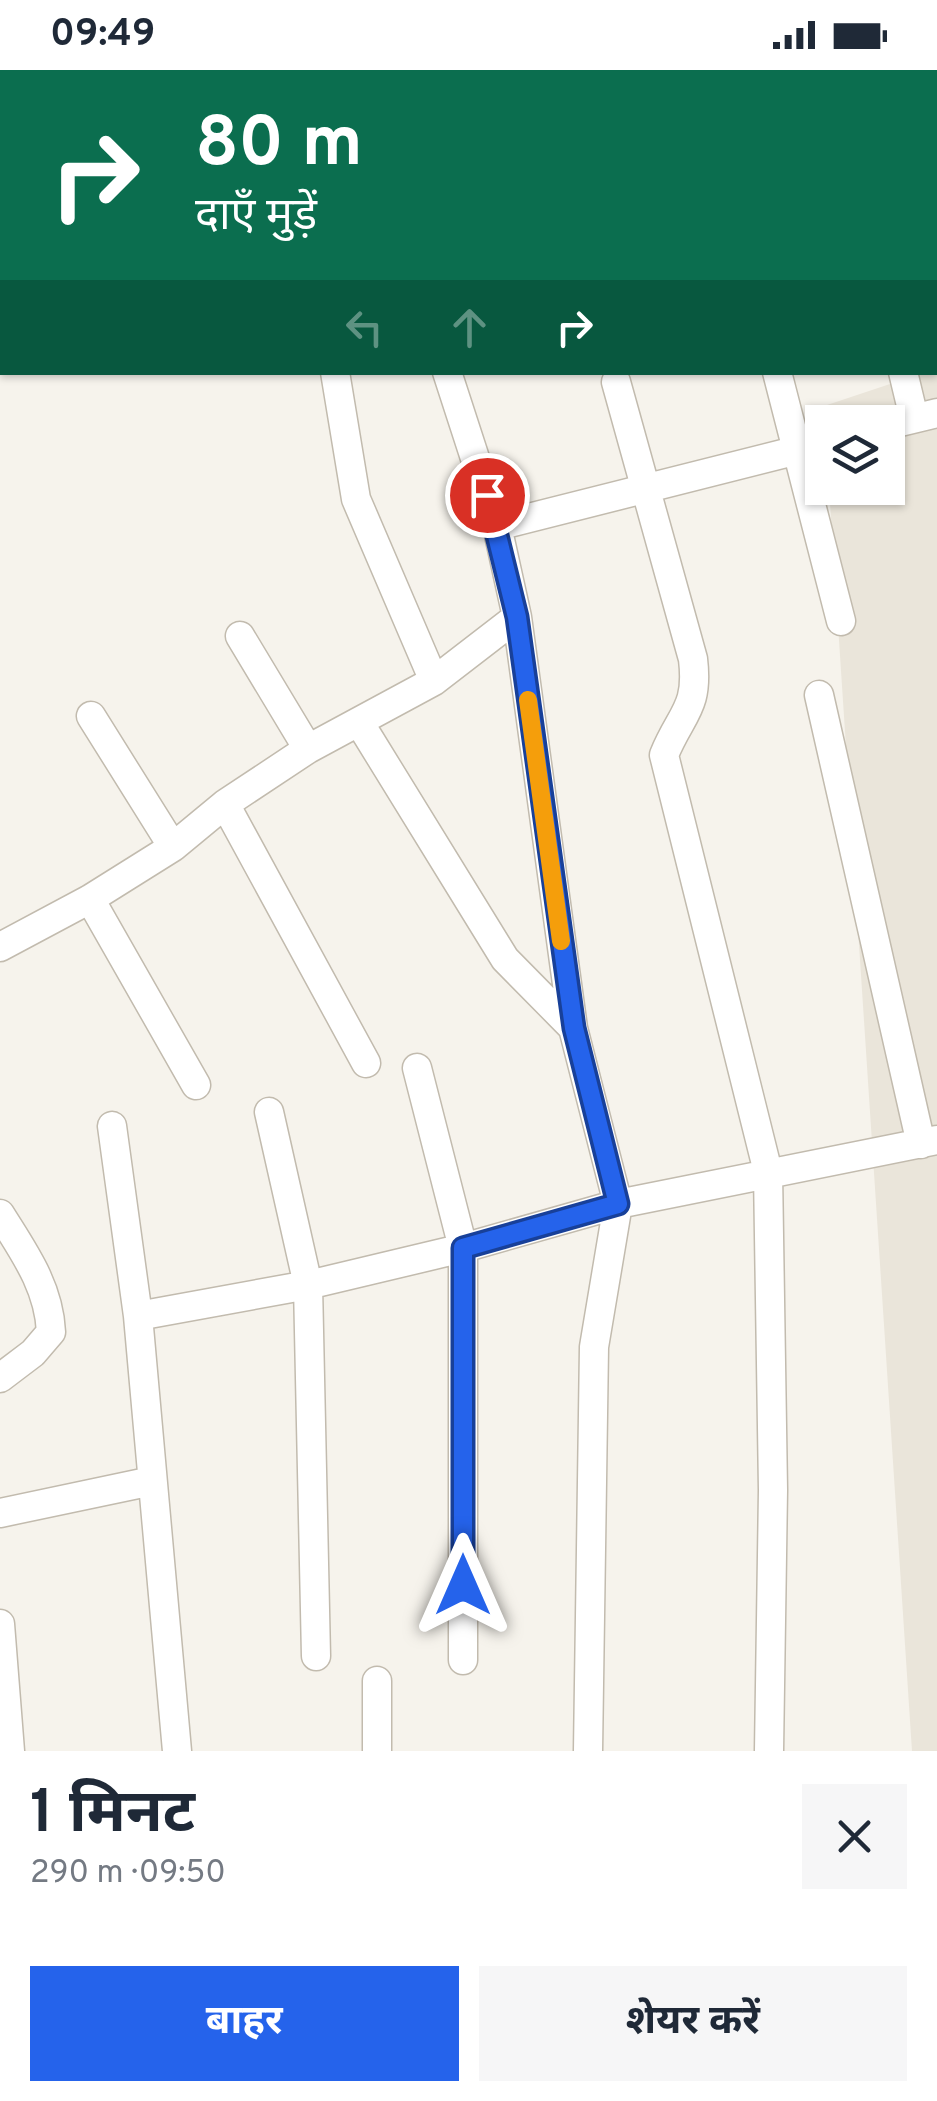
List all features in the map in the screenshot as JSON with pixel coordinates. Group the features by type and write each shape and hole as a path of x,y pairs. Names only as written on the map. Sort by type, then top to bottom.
{"street":[{"path":"335,375 356,500 434,681"},
{"path":"449,375 497,526 517,617 574,1028 618,1204 594,1347 588,1751"},
{"path":"778,375 805,436"},
{"path":"904,375 913,419"},
{"path":"616,382 693,660 697,690 690,713 664,754 768,1172 773,1490 769,1751"},
{"path":"497,526 644,486 805,449"},
{"path":"820,505 841,621"},
{"path":"0,947 90,899 173,847 225,804 308,749 434,681 517,617"},
{"path":"240,636 308,749"},
{"path":"138,1316 308,1285 463,1248 618,1204 929,1142 819,694"},
{"path":"91,716 173,847"},
{"path":"360,722 505,959 574,1028"},
{"path":"225,804 366,1063"},
{"path":"90,899 196,1086"},
{"path":"416,1068 463,1248 463,1660"},
{"path":"269,1112 308,1285 316,1656"},
{"path":"112,1126 138,1316 177,1751"},
{"path":"0,1214 41,1281 50,1310 51,1332 34,1353 0,1378"},
{"path":"0,1514 152,1481"},
{"path":"1,1639 10,1751"},
{"path":"377,1681 377,1751"}],"shaded area":[{"path":"917,375 937,375 937,1751 912,1751 830,505 905,505 905,405 827,405"}],"slow traffic":[{"path":"528,700 561,941"}],"route":[{"path":"463,1585 463,1248 618,1204 574,1028 517,617 487,495"}]}
